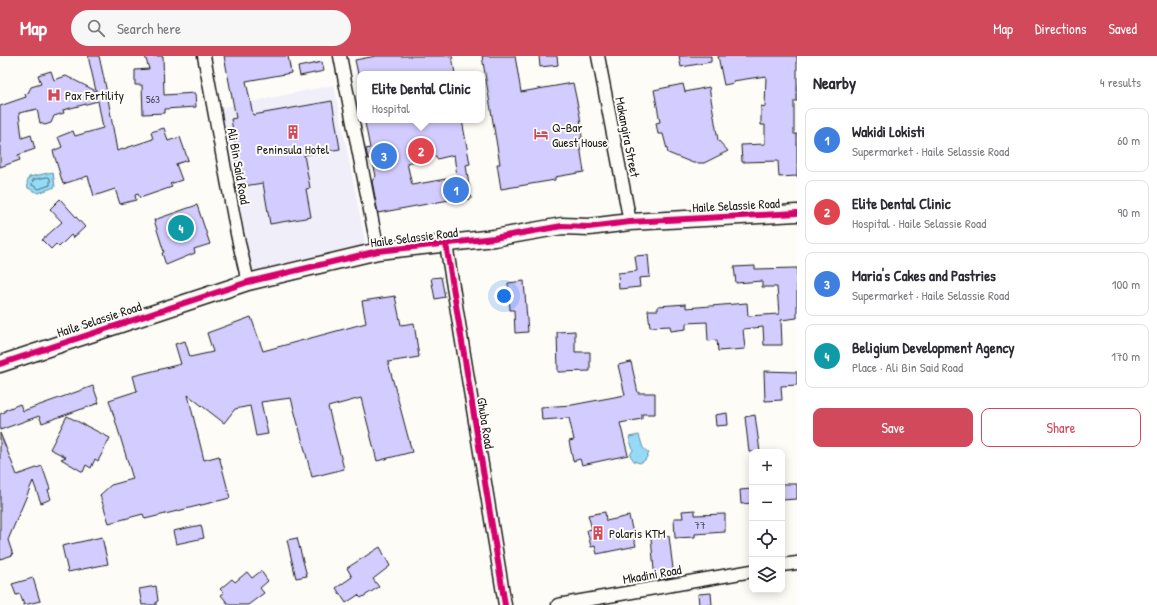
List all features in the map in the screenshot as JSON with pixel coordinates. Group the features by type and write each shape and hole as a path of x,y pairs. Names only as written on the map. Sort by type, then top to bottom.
{"street":[{"name":"Ali Bin Said Road","path":"204,56 237,234 248,282"},
{"path":"340,56 378,251"},
{"name":"Makangira Street","path":"598,56 630,222"},
{"name":"Haile Selassie Road","path":"0,364 248,282 378,251 494,238 562,226 589,227 630,222 797,213"},
{"name":"Ghuba Road","path":"446,244 505,605"},
{"path":"785,565 797,563"},
{"name":"Mkadini Road","path":"558,605 749,572"}],"shaded area":[{"path":"334,85 367,251 254,278 220,108"}],"water":[{"path":"53,172 55,187 38,193 28,188 27,182 29,177"},
{"path":"639,435 643,448 649,453 645,460 640,463 634,461 630,455 633,450 629,437"}],"building":[{"path":"88,56 99,56 108,97 111,98 108,99 117,151 153,139 151,132 164,128 168,141 180,137 188,160 176,164 182,180 170,184 172,187 140,198 138,194 135,195 136,200 120,204 115,189 94,196 88,176 63,184 53,151 62,147 58,137 73,131 75,136 103,128 98,101 63,110 64,113 54,116 51,123 45,125 40,123 37,109 19,113 22,138 31,135 35,149 18,155 20,160 0,167 0,106 26,97 25,94 28,93 31,87 41,84 38,75 51,71 54,80 66,76 96,91"},
{"path":"145,56 163,56 164,95 195,93 196,107 165,109 165,113 143,114 142,85 135,85 135,70 149,69"},
{"path":"224,56 288,56 291,73 246,81 253,115 332,101 340,149 304,155 310,188 306,189 311,217 270,224 263,183 244,186 240,166 237,166 234,149 236,149 231,119 236,118"},
{"path":"376,56 452,56 454,71 357,71 355,60"},
{"path":"482,56 515,56 521,92 573,83 580,116 582,138 579,139 584,172 555,177 555,180 501,189 497,164 500,164"},
{"path":"539,56 557,56 558,65 540,67"},
{"path":"679,56 711,56 711,62 681,67"},
{"path":"718,56 797,56 797,101 794,101 794,134 797,134 797,176 779,177 778,161 742,162 741,145 765,144 765,125 761,125 761,106 765,107 766,76 733,81 734,83 724,85"},
{"path":"322,62 324,71 300,76 298,67"},
{"path":"683,84 685,92 709,87 718,140 728,151 704,163 693,163 668,153 663,134 658,134 656,123 660,122 654,90"},
{"path":"365,123 463,123 470,164 466,165 471,199 460,201 460,198 378,213 372,181 376,176 372,158 368,159 366,149 370,148","holes":["454,155 457,177 412,185 407,163 436,156 437,159"]},
{"path":"60,199 85,227 73,238 71,235 59,247 56,244 51,249 42,240 62,222 50,209"},
{"path":"197,205 210,244 194,249 195,253 166,265 162,253 164,252 154,220"},
{"path":"648,255 650,277 639,278 640,287 619,289 618,273 637,271 635,256"},
{"path":"755,266 755,269 797,268 797,318 781,320 782,345 764,345 763,327 743,329 745,349 718,351 717,340 708,341 707,322 686,323 686,329 671,331 670,326 650,327 648,310 658,310 658,306 686,304 686,308 747,303 748,316 779,314 777,287 762,287 762,281 736,283 734,267"},
{"path":"441,277 445,297 435,299 431,278"},
{"path":"524,281 528,332 515,333 514,310 510,310 508,283"},
{"path":"395,296 401,325 414,323 419,357 388,362 412,452 377,461 361,398 328,407 344,469 312,477 291,398 261,402 268,434 256,436 250,406 235,409 224,423 188,395 204,460 219,456 230,498 145,519 143,514 109,523 100,495 111,485 133,479 109,400 137,391 133,376 181,364 175,344 185,341 190,357 213,352 207,333 251,317 263,351 366,323 362,301"},
{"path":"575,331 575,352 590,352 590,371 558,372 557,332"},
{"path":"631,362 638,393 655,393 655,414 642,414 642,419 620,423 628,455 582,465 580,459 573,461 569,441 574,440 569,418 542,420 541,407 572,405 625,395 618,365"},
{"path":"764,371 797,372 797,385 781,386 782,400 765,401"},
{"path":"93,386 99,403 42,423 39,416 0,430 0,414 5,412 5,410 20,404 23,411"},
{"path":"727,413 728,425 716,426 715,415"},
{"path":"755,415 760,449 749,449 749,452 745,417"},
{"path":"67,416 110,438 98,461 95,459 91,468 86,465 83,472 61,459 66,457 50,449"},
{"path":"0,433 17,475 42,466 50,489 48,490 51,499 41,503 33,481 8,540 13,555 0,559"},
{"path":"785,484 797,484 797,499 785,500"},
{"path":"749,489 749,503 741,504 740,490"},
{"path":"695,510 695,515 725,514 725,532 695,534 695,537 675,538 674,518 683,518 682,511"},
{"name":"Polaris KTM","path":"605,512 606,521 629,516 636,546 597,554 595,546 591,547 587,530 592,529 588,515"},
{"path":"201,525 204,538 176,544 173,531"},
{"path":"669,536 674,577 655,580 651,538"},
{"path":"102,537 108,564 68,572 62,546"},
{"path":"297,538 307,576 296,578 287,540"},
{"path":"380,547 390,566 373,579 379,587 361,598 358,595 346,603 336,588 352,577 347,568"},
{"path":"261,571 268,581 260,588 264,593 248,605 229,605 221,595 224,593 220,589 232,579 235,582 247,572 252,578"},
{"path":"33,578 40,601 24,605 20,594 16,595 12,584"},
{"path":"156,586 158,601 156,602 156,605 142,605 139,589"},
{"path":"711,593 712,605 699,605 698,594"}],"cycle path":[{"path":"0,364 248,282 378,251 494,238 562,226 589,227 630,222 797,213"},
{"path":"446,244 505,605"}],"place":[{"name":"Pax Fertility","path":"54,95"},
{"name":"Peninsula Hotel","path":"293,132"},
{"name":"Q-Bar Guest House","path":"541,134"},
{"name":"Elite Dental Clinic","path":"421,151"},
{"name":"Maria's Cakes and Pastries","path":"384,156"},
{"name":"Wakidi Lokisti","path":"456,190"},
{"name":"Beligium Development Agency","path":"181,228"},
{"name":"Polaris KTM","path":"598,533"}]}
